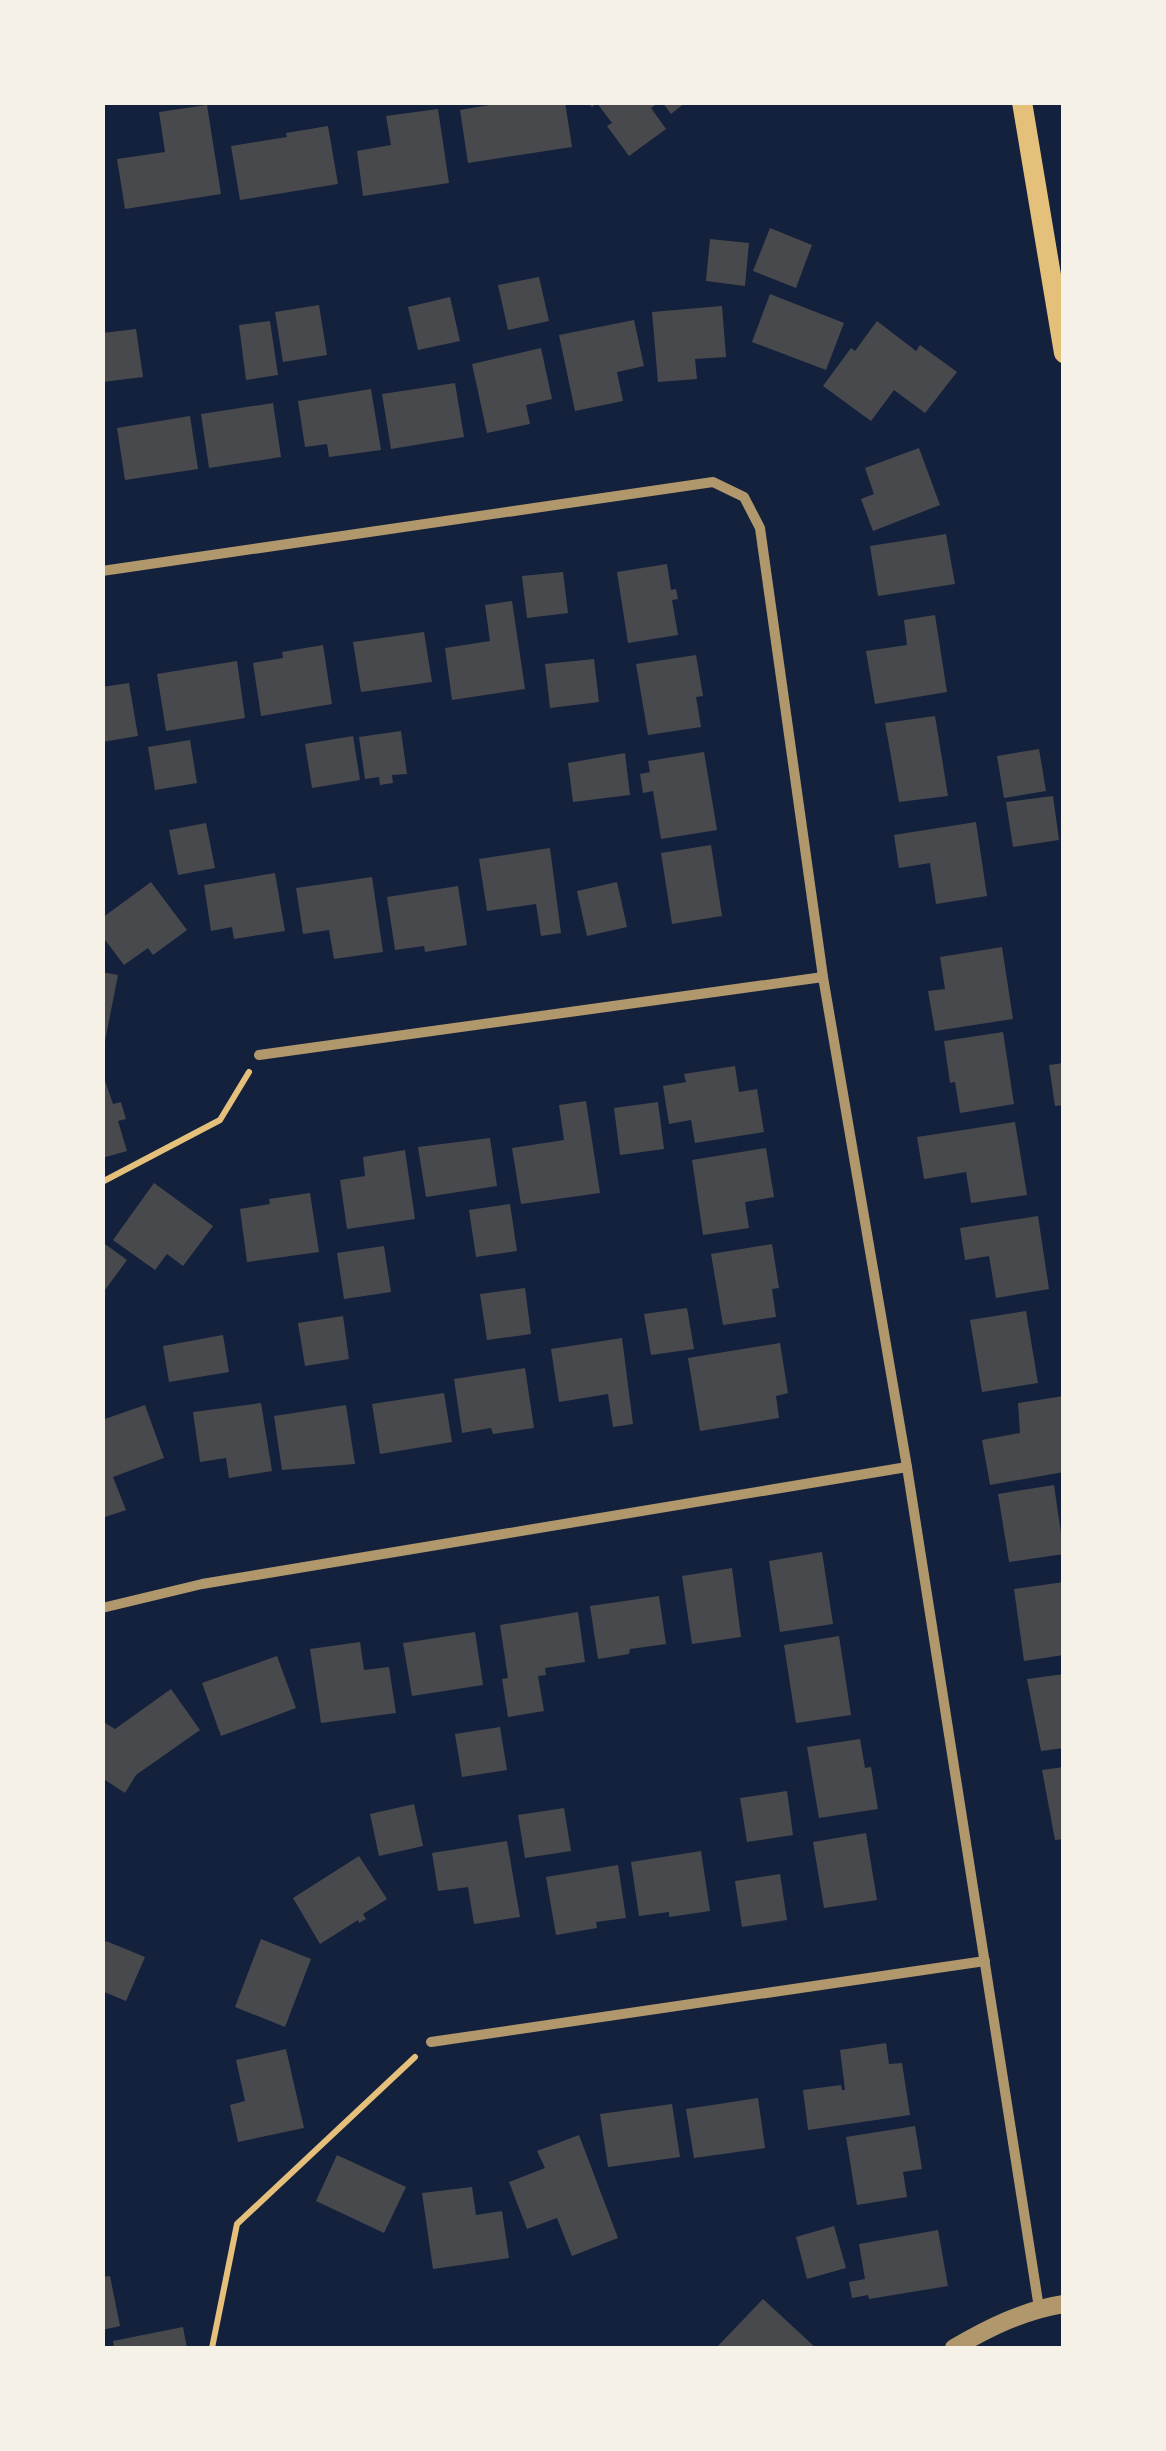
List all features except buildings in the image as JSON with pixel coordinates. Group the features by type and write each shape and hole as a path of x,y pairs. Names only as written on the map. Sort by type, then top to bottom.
{"main road":[{"path":"1022,102 1064,354"}],"street":[{"path":"102,571 712,482 744,497 760,528 823,978 907,1467 1039,2308"},
{"path":"259,1055 823,978"},
{"path":"102,1608 202,1584 907,1467"},
{"path":"431,2042 985,1960"},
{"path":"954,2348 1039,2308 1064,2304"}],"path":[{"path":"102,1182 220,1120 259,1055"},
{"path":"212,2348 237,2224 431,2042"}]}
